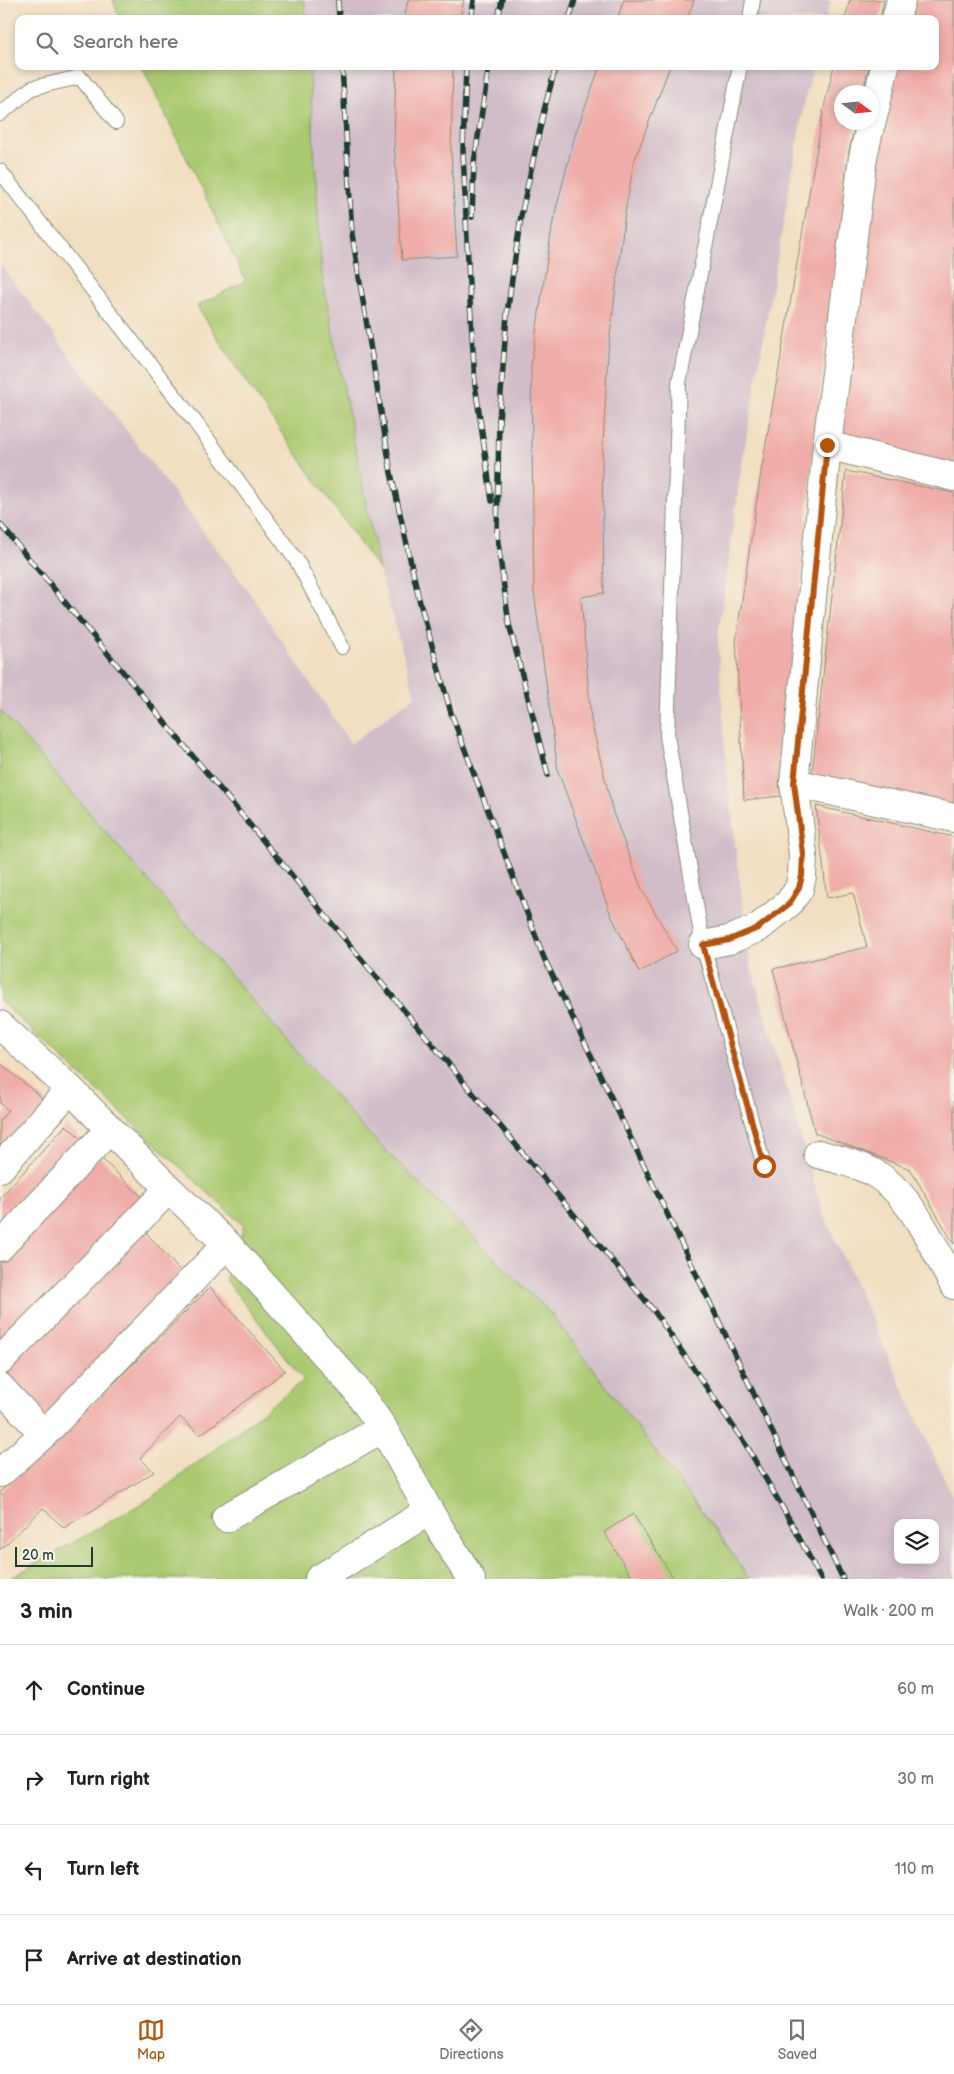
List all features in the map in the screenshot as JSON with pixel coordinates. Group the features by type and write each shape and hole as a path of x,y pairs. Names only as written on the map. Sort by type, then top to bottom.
{"street":[{"path":"897,15 901,0"},
{"path":"879,90 884,70"},
{"path":"703,945 729,940 758,928 789,904 799,888 802,876 803,854 794,783 827,445 863,157 869,130"},
{"path":"827,445 954,477"},
{"path":"794,783 954,818"},
{"path":"0,1025 70,1089 227,1244 355,1388 383,1428 429,1511 471,1579"},
{"path":"0,1168 70,1089"},
{"path":"0,1247 110,1129"},
{"path":"818,1154 872,1171 897,1190 912,1211 954,1285"},
{"path":"0,1361 170,1189"},
{"path":"0,1472 44,1434 227,1244"},
{"path":"0,1388 44,1434"},
{"path":"226,1518 383,1428"},
{"path":"318,1579 429,1511"}],"lane":[{"path":"751,15 753,0"},
{"path":"739,70 679,383 667,736 703,945 764,1166"},
{"path":"0,114 32,88 80,77 116,122"},
{"path":"0,171 195,422 297,561 342,647"}],"shaded area":[{"path":"304,0 831,0 827,15 306,15"},
{"path":"309,70 813,70 804,103 742,463 718,637 727,776 750,964 823,1213 954,1500 954,1579 749,1579 720,1536 552,1315 362,1127 0,710 0,264 247,589 351,744 415,696 379,570 322,277"}],"green space":[{"path":"113,0 304,0 306,15 119,15"},
{"path":"144,70 309,70 322,277 379,570 245,381 197,306 246,281"},
{"path":"0,710 362,1127 552,1315 720,1536 749,1579 9,1579 153,1497 304,1380 226,1280 244,1226 0,1001"}],"building":[{"path":"408,0 464,0 461,15 405,15"},
{"path":"624,0 694,0 688,15 618,15"},
{"path":"850,0 884,0 881,15 846,15"},
{"path":"915,0 954,0 954,465 841,437 876,158 898,70 939,70 939,15 912,15"},
{"path":"396,70 453,70 451,152 457,256 402,260 394,142"},
{"path":"599,70 668,70 634,162 625,213 608,352 602,463 604,593 581,597 591,720 613,813 642,890 677,951 639,972 611,915 558,771 534,592 531,365 553,221 575,135"},
{"path":"833,70 868,70 865,85 834,85 834,130 854,130 849,151 814,442 781,796 744,800 736,640 761,472 824,107"},
{"path":"846,471 954,493 954,805 812,774"},
{"path":"816,806 954,837 954,1244 910,1169 815,1133 773,969 867,947 853,893 827,898"},
{"path":"0,1063 48,1103 0,1155 0,1121 8,1110 0,1103"},
{"path":"66,1125 87,1144 0,1239 0,1198"},
{"path":"99,1156 144,1199 0,1348 0,1261"},
{"path":"143,1229 181,1272 44,1421 2,1377"},
{"path":"210,1287 285,1371 200,1435 180,1417 140,1458 154,1472 64,1528 43,1508 0,1550 0,1492 57,1440"},
{"path":"633,1514 674,1579 633,1579 604,1532"}],"railway":[{"path":"338,0 339,15"},
{"path":"472,15 474,0"},
{"path":"499,15 502,0"},
{"path":"570,15 575,0"},
{"path":"342,70 352,234 391,473 419,599 451,713 544,958 843,1579"},
{"path":"466,70 463,150 475,384 492,501"},
{"path":"472,217 474,163 488,70"},
{"path":"548,775 509,624 497,535 499,420 507,314 521,216 544,110 555,70"},
{"path":"0,524 654,1311 746,1445 792,1524 821,1579"}],"route":[{"path":"764,1166 703,945 729,940 758,928 789,904 799,888 802,876 803,854 794,783 827,445"}]}
